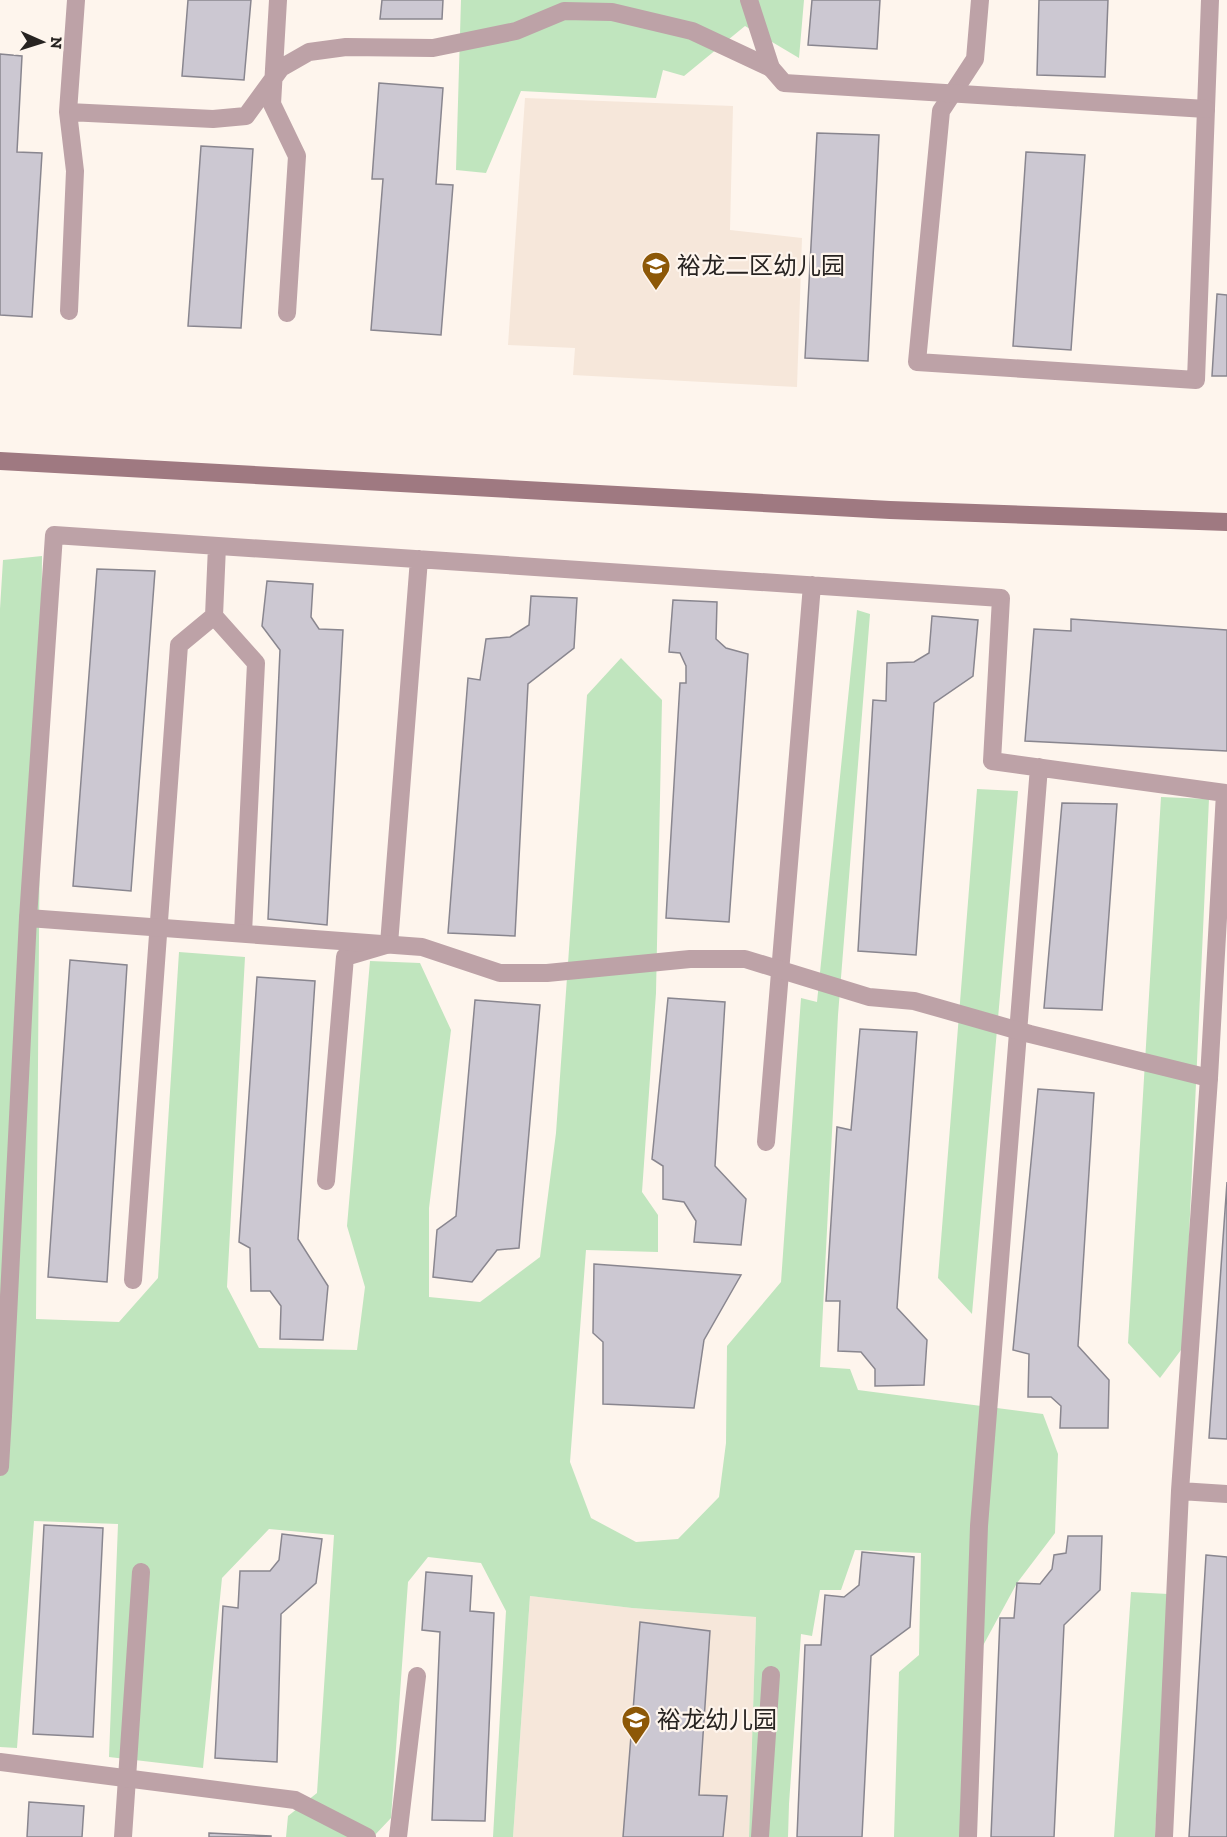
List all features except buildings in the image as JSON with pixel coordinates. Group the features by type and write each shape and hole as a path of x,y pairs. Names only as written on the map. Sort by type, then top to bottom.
{"street":[{"path":"69,311 75,171 68,112 76,0"},
{"path":"278,0 272,104 297,156 287,313"},
{"path":"749,0 771,68 783,83 1206,109"},
{"path":"980,0 975,59 941,111 917,362 1196,380 1210,0"},
{"path":"68,112 213,119 246,116 281,68 309,52 346,47 433,48 516,31 564,11 612,12 692,31 771,68"},
{"path":"0,461 890,510 1227,522"},
{"path":"0,1467 28,918 54,535 1001,598 992,761 1225,793 1209,1078 1180,1491 1164,1837"},
{"path":"217,546 214,616 256,663 243,933"},
{"path":"388,944 419,559"},
{"path":"766,1142 812,585"},
{"path":"133,1280 179,645 214,616"},
{"path":"968,1837 980,1526 1039,767"},
{"path":"28,918 422,947 500,973 547,973 690,959 746,959 869,998 915,1001 1018,1031 1209,1078"},
{"path":"326,1181 345,957 388,944"},
{"path":"1180,1491 1227,1494"},
{"path":"123,1837 141,1572"},
{"path":"760,1837 771,1675"},
{"path":"398,1837 417,1676"},
{"path":"0,1762 295,1800 367,1837"}],"shaded area":[{"name":"裕龙二区幼儿园","path":"525,98 733,106 730,230 802,238 797,387 573,375 575,348 508,345"},
{"name":"裕龙幼儿园","path":"530,1596 632,1608 756,1617 749,1837 513,1837"}],"green space":[{"path":"461,0 804,0 799,58 745,26 684,76 663,70 656,98 521,91 486,173 456,170"},
{"path":"42,556 36,1319 119,1322 158,1278 179,952 245,957 227,1287 259,1348 357,1350 365,1287 347,1226 370,961 420,963 451,1030 429,1208 429,1297 480,1302 540,1257 556,1133 587,695 621,658 662,700 656,993 642,1192 658,1215 658,1252 586,1250 570,1462 591,1518 636,1542 678,1539 719,1497 726,1443 727,1346 781,1282 801,998 817,1002 857,610 870,614 838,1015 820,1367 850,1369 858,1390 1043,1414 1058,1454 1055,1533 1017,1583 973,1664 961,1837 894,1837 899,1672 919,1655 921,1553 855,1550 841,1590 820,1590 812,1636 801,1634 788,1837 749,1837 756,1617 632,1608 530,1596 513,1837 493,1837 506,1611 481,1563 428,1557 408,1582 391,1818 373,1837 286,1837 288,1816 317,1793 334,1535 269,1529 222,1578 203,1768 109,1757 118,1524 34,1521 17,1748 0,1747 0,609 3,560"},
{"path":"977,789 1018,791 972,1314 938,1278"},
{"path":"1161,797 1209,799 1184,1346 1160,1378 1128,1343"},
{"path":"1131,1592 1168,1594 1155,1837 1114,1837"}],"place":[{"name":"裕龙二区幼儿园","path":"656,292"},
{"name":"裕龙幼儿园","path":"636,1746"}]}
